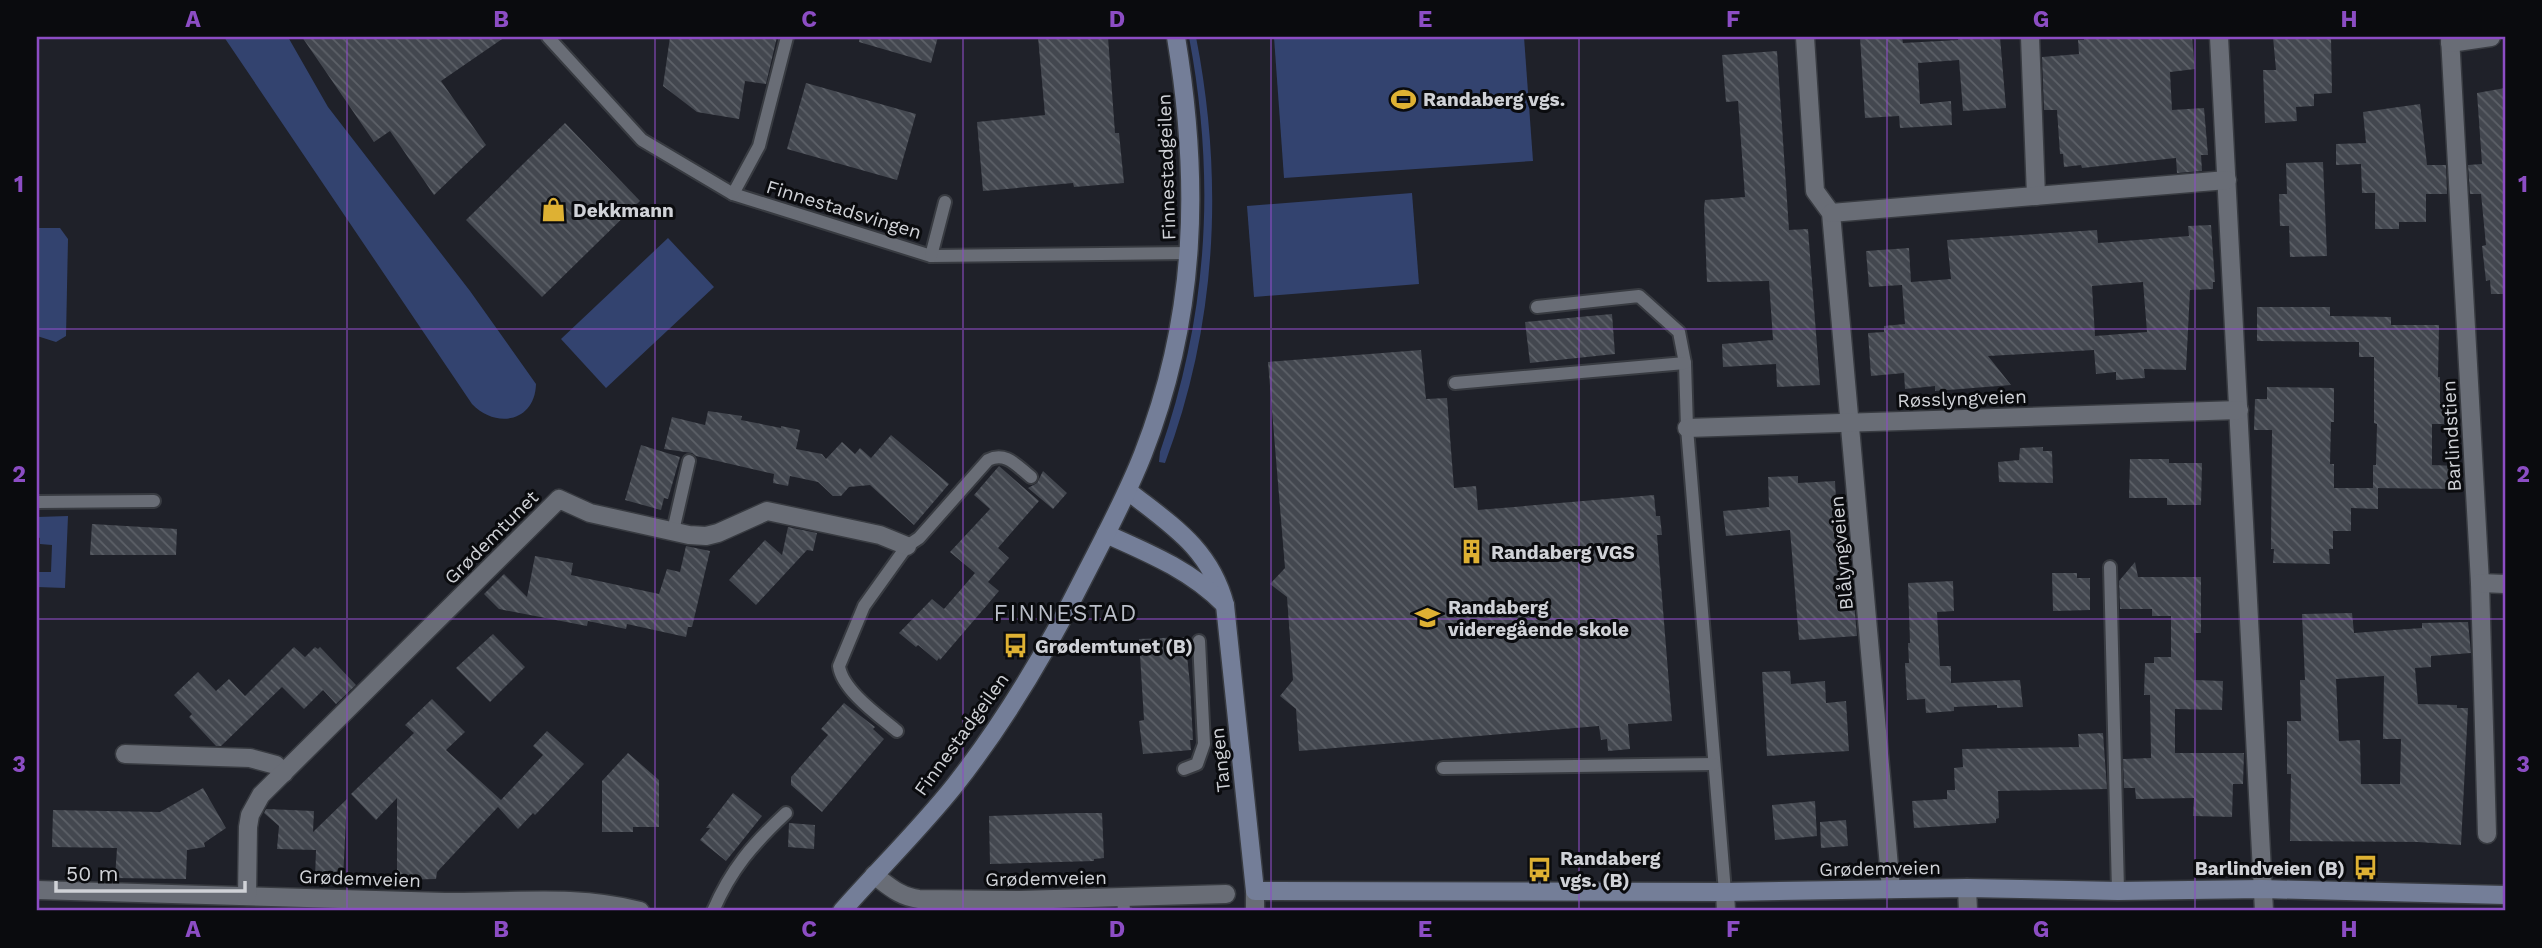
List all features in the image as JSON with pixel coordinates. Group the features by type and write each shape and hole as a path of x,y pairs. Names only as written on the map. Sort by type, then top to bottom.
{"main road":[{"name":"Finnestadgeilen","path":"842,911 955,785 999,723 1068,610 1128,491 1156,419 1169,374 1182,311 1189,253 1191,169 1176,37"},
{"path":"1128,491 1173,527 1206,560 1216,575 1226,605"},
{"path":"1106,534 1156,555 1202,584 1226,605"},
{"name":"Tangen","path":"1226,605 1255,891"},
{"name":"Grødemveien","path":"1255,891 1725,892 1967,888 2118,891 2262,889 2505,895"}],"street":[{"name":"Blålyngveien","path":"1805,37 1815,191 1831,213 1891,889"},
{"path":"2031,37 2036,196"},
{"path":"2219,37 2264,911"},
{"path":"2450,40 2491,37"},
{"name":"Barlindstien","path":"2450,40 2480,583 2487,834"},
{"path":"1831,213 2227,180"},
{"name":"Røsslyngveien","path":"1687,428 2239,410"},
{"name":"Grødemtunet","path":"247,896 250,815 261,795 559,499 590,513 706,536 767,511 880,535 907,546"},
{"path":"2480,583 2505,584"},
{"path":"125,754 250,758 276,765 284,773"},
{"name":"Grødemveien","path":"874,875 908,904 1124,904 1226,894"},
{"path":"1967,888 1968,911"},
{"name":"Grødemveien","path":"37,890 466,902 555,899 593,901 640,911"},
{"name":"Tangen","path":"1255,891 1255,911"},
{"path":"1725,892 1727,911"}],"lane":[{"name":"Finnestadsvingen","path":"548,37 642,140 733,194 931,256 1189,253"},
{"path":"733,194 759,146 787,37"},
{"path":"931,256 945,202"},
{"path":"1536,307 1639,296 1679,332 1685,363 1687,428 1725,892"},
{"path":"1455,383 1685,363"},
{"path":"897,732 851,690 840,676 839,666 864,606 907,546 919,538 988,460 1003,456 1031,477"},
{"path":"673,531 689,461"},
{"path":"37,502 154,501"},
{"path":"2110,567 2118,891"},
{"path":"1184,769 1197,764 1205,744 1199,641"},
{"path":"1443,768 1714,764"},
{"path":"713,911 737,864 786,813"}],"shaded area":[{"path":"224,37 288,37 328,107 470,291 536,384 534,397 522,414 503,419 492,417 472,404"},
{"path":"1189,37 1196,37 1205,91 1212,198 1210,252 1196,358 1165,463 1159,462 1160,452 1189,349 1203,246 1203,142"},
{"name":"Randaberg vgs.","path":"1274,37 1524,37 1533,161 1284,178"},
{"path":"1412,193 1419,284 1254,297 1247,206"},
{"path":"37,228 60,228 68,239 66,336 56,342 37,336"},
{"path":"668,238 714,287 606,388 561,339"},
{"path":"68,516 65,588 37,587 37,572 51,572 52,545 40,544 40,538 37,537 37,517"}],"building":[{"path":"302,37 505,37 441,81 486,145 434,195 390,131 374,142"},
{"path":"670,37 777,37 766,84 745,81 739,119 697,112 663,86"},
{"path":"860,37 938,37 931,63 859,42"},
{"path":"1038,37 1108,37 1115,133 1119,133 1124,183 1074,187 1073,183 983,191 977,122 1045,115"},
{"path":"1860,37 1902,37 1903,43 1958,40 1958,37 2000,37 2006,108 1963,111 1959,60 1918,63 1920,104 1951,101 1952,125 1900,128 1899,116 1865,118"},
{"path":"2084,37 2192,37 2195,69 2170,72 2172,110 2204,108 2208,155 2201,155 2202,171 2177,173 2176,158 2082,168 2081,165 2064,167 2063,154 2060,154 2057,110 2044,110 2042,57 2079,54 2078,40 2084,40"},
{"path":"2273,37 2331,37 2332,93 2314,94 2314,106 2296,107 2297,121 2265,123 2263,70 2276,70"},
{"path":"1777,51 1789,230 1808,229 1820,385 1777,387 1776,364 1723,367 1722,344 1773,340 1769,281 1707,282 1705,200 1745,197 1738,101 1726,102 1722,55"},
{"path":"806,83 916,114 897,180 787,149"},
{"path":"2505,88 2505,294 2491,294 2490,280 2486,281 2482,246 2486,245 2481,194 2470,194 2468,165 2482,164 2477,93"},
{"path":"2420,104 2427,165 2446,165 2447,194 2426,194 2426,222 2399,222 2399,229 2375,229 2375,193 2362,193 2361,164 2336,165 2336,144 2366,143 2363,112"},
{"name":"Dekkmann","path":"565,123 640,201 542,297 466,220"},
{"path":"2323,162 2327,256 2290,257 2289,226 2280,226 2279,194 2287,194 2286,163"},
{"path":"2211,225 2215,282 2213,289 2190,290 2186,370 2144,369 2145,378 2116,380 2116,372 2096,374 2094,350 1988,356 2011,385 1935,391 1935,386 1905,389 1904,373 1871,376 1868,333 1884,332 1884,326 1905,324 1902,285 1869,287 1866,251 1909,248 1911,282 1951,279 1947,240 2097,230 2098,243 2189,236 2188,226","holes":["2143,282 2147,332 2095,336 2092,286"]},
{"path":"2257,307 2330,307 2330,316 2391,317 2391,325 2439,325 2438,377 2440,403 2444,403 2444,424 2432,424 2432,465 2457,466 2458,489 2373,488 2377,424 2374,423 2374,357 2359,357 2359,342 2257,341"},
{"path":"1612,314 1615,354 1530,363 1525,322"},
{"name":"Randaberg VGS","path":"1421,350 1426,399 1447,398 1454,488 1476,486 1478,510 1654,495 1656,516 1660,516 1662,535 1657,535 1672,721 1628,724 1630,749 1608,751 1607,739 1601,740 1599,726 1299,751 1296,709 1280,696 1293,680 1287,597 1270,584 1285,568 1268,362"},
{"path":"2267,387 2334,388 2330,464 2334,464 2334,488 2378,488 2378,509 2351,508 2351,531 2333,531 2333,549 2329,549 2330,564 2273,563 2272,430 2254,430 2255,399 2267,399"},
{"path":"708,411 742,416 741,420 800,430 796,449 822,454 826,459 842,442 855,454 860,448 871,458 891,435 949,484 914,525 870,485 849,487 841,496 833,496 818,482 790,476 788,486 773,483 774,474 692,453 664,449 672,417 705,425"},
{"path":"641,445 680,457 668,499 664,498 661,510 625,500"},
{"path":"2043,447 2043,451 2052,451 2053,483 1999,482 1998,462 2019,460 2020,448"},
{"path":"2130,459 2169,459 2169,463 2202,463 2201,505 2167,505 2167,498 2129,498"},
{"path":"999,466 1039,501 998,548 1009,558 988,582 999,591 937,661 899,633 932,599 944,609 975,573 950,552 990,509 974,495"},
{"path":"1043,471 1067,493 1053,509 1028,488 1037,483"},
{"path":"1798,476 1798,483 1835,481 1839,556 1850,555 1857,636 1799,640 1790,530 1726,536 1723,511 1769,507 1768,477"},
{"path":"92,524 177,529 176,555 90,555"},
{"path":"788,527 817,533 813,551 807,550 756,605 729,580 765,540 782,555"},
{"path":"686,546 710,551 692,627 688,627 686,637 627,624 626,629 588,621 587,626 499,609 484,594 504,574 527,597 535,556 573,563 571,575 659,594 667,569 680,572"},
{"path":"2135,562 2138,577 2201,577 2201,633 2194,633 2194,680 2223,681 2222,710 2175,709 2175,753 2244,753 2243,784 2233,784 2232,817 2193,816 2194,798 2136,799 2135,788 2124,788 2123,759 2151,758 2150,695 2144,695 2145,663 2154,663 2154,657 2171,657 2171,616 2152,616 2152,609 2120,609 2119,581"},
{"path":"2052,573 2077,573 2077,578 2090,578 2090,610 2053,611"},
{"path":"1953,581 1954,611 1937,612 1940,666 1951,666 1951,683 2020,680 2023,707 1954,707 1954,711 1926,713 1925,699 1907,700 1905,663 1909,663 1910,643 1908,583"},
{"path":"2352,613 2354,633 2422,628 2422,623 2468,622 2471,653 2431,656 2431,667 2415,668 2418,704 2457,705 2457,708 2468,708 2461,845 2290,841 2291,774 2287,774 2287,721 2301,721 2300,680 2305,680 2302,614","holes":["2384,676 2383,739 2401,739 2400,784 2361,784 2360,740 2339,741 2336,679"]},
{"path":"493,634 525,667 490,702 456,668"},
{"path":"1185,637 1193,740 1190,740 1191,750 1143,754 1139,721 1144,720 1139,639"},
{"path":"294,647 305,657 315,647 320,647 356,685 336,704 323,690 304,709 282,687 221,746 216,746 189,717 192,714 174,695 198,672 216,691 229,679 245,696"},
{"path":"1790,671 1791,684 1825,681 1826,703 1846,701 1849,751 1767,756 1762,672"},
{"path":"432,699 465,732 446,750 501,800 543,755 533,746 547,731 584,764 518,829 498,807 437,872 436,879 397,880 397,798 376,820 351,794 414,733 405,725"},
{"path":"844,703 875,727 873,729 884,739 822,812 791,785 791,777 828,735 821,729"},
{"path":"2103,733 2107,789 1998,791 1999,818 1996,823 1914,828 1912,801 1947,799 1947,790 1955,790 1954,768 1963,767 1962,749 2079,747 2078,734"},
{"path":"628,753 659,780 659,827 633,827 633,832 602,832 602,781"},
{"path":"203,788 226,828 204,843 205,847 187,850 186,879 115,878 117,848 52,847 53,810 160,812"},
{"path":"733,793 762,816 726,861 700,840"},
{"path":"347,799 343,879 315,878 316,850 277,849 279,826 264,813 266,809 314,811 313,832"},
{"path":"1815,801 1817,836 1775,840 1772,805"},
{"path":"1102,813 1104,858 1094,861 990,864 989,816"},
{"path":"1846,820 1848,846 1821,848 1820,822"},
{"path":"789,823 815,825 814,849 788,847"}],"place":[{"name":"Randaberg vgs.","path":"1403,99"},
{"name":"Dekkmann","path":"553,210"},
{"name":"Randaberg VGS","path":"1471,552"},
{"name":"Randaberg videregående skole","path":"1428,618"},
{"name":"Grødemtunet (B)","path":"1015,646"},
{"name":"Barlindveien (B)","path":"2365,868"},
{"name":"Randaberg vgs. (B)","path":"1540,869"}],"district":[{"name":"FINNESTAD","path":"1066,613"}]}
